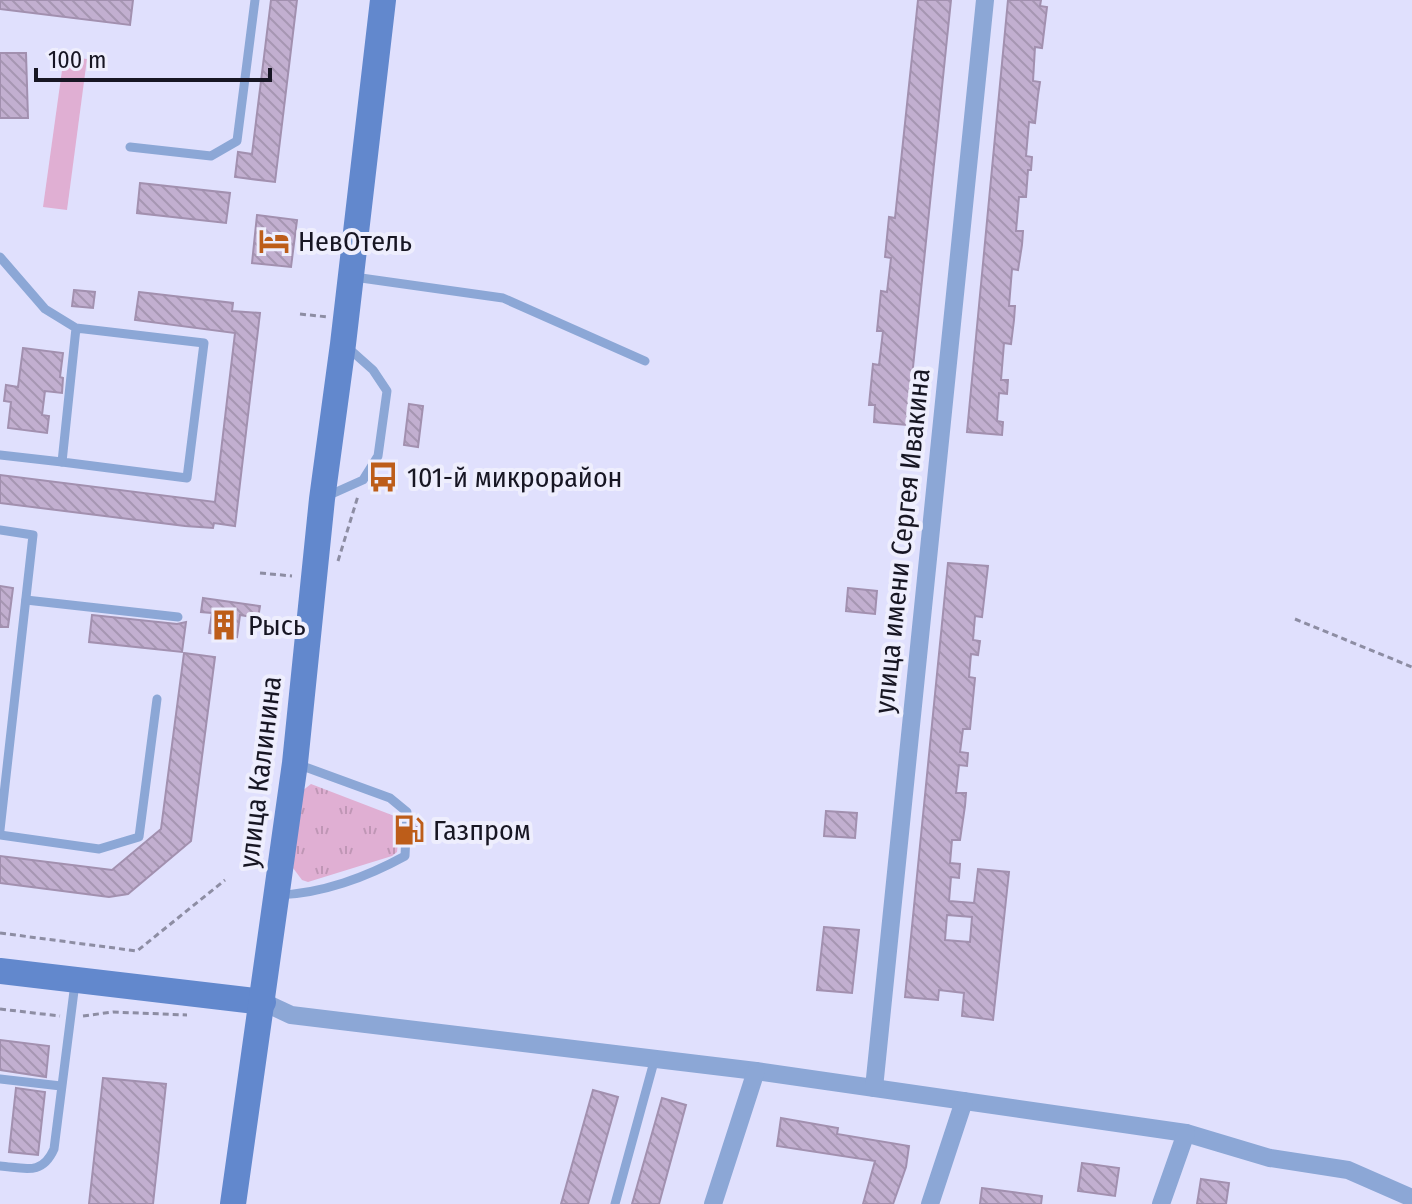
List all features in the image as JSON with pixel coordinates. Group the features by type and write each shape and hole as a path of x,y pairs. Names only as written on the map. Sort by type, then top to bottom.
{"main road":[{"name":"улица Калинина","path":"233,1204 295,763 322,499 383,0"},
{"path":"0,971 263,1002"}],"street":[{"name":"улица имени Сергея Ивакина","path":"874,1088 985,0"},
{"path":"263,1002 291,1015 756,1071 1186,1133 1270,1158 1348,1170 1379,1195 1412,1198"},
{"path":"713,1204 756,1071"},
{"path":"930,1204 964,1101"},
{"path":"1161,1204 1186,1133"}],"lane":[{"path":"130,147 211,156 237,141 255,0"},
{"path":"0,257 45,309 76,328 204,343 187,478 0,455"},
{"path":"351,277 503,298 645,361"},
{"path":"62,462 76,328"},
{"path":"322,499 363,480 378,456 387,391 373,370 343,344"},
{"path":"0,530 33,535 0,832 99,849 139,837 157,699"},
{"path":"26,600 178,617"},
{"path":"278,895 306,894 384,868 405,856 407,812 390,798 295,763"},
{"path":"0,1166 35,1169 48,1162 54,1149 76,980"},
{"path":"615,1204 655,1058"},
{"path":"0,1079 61,1086"}],"path":[{"path":"1295,619 1412,667"},
{"path":"0,933 137,951 225,880"},
{"path":"0,1009 72,1018 113,1012 188,1015"}],"green space":[{"path":"64,56 87,59 67,210 43,207"},
{"path":"311,784 397,817 400,821 397,852 308,882 302,880 293,868 302,791"}],"building":[{"path":"0,0 133,0 130,25 0,9"},
{"path":"271,0 297,0 275,182 235,177 238,152 252,154"},
{"path":"918,0 951,0 907,425 874,422 875,405 869,405 873,364 879,365 883,331 877,331 881,291 887,292 891,258 885,257 889,217 895,218"},
{"path":"1008,0 1041,0 1040,6 1047,7 1042,48 1035,47 1033,81 1040,82 1035,123 1029,122 1026,156 1032,157 1031,170 1028,170 1026,197 1019,197 1016,231 1023,231 1022,245 1018,270 1012,269 1009,306 1015,306 1011,344 1004,343 1001,380 1008,380 1007,394 999,393 997,421 1003,422 1002,435 967,432"},
{"path":"0,53 26,53 28,118 0,118"},
{"path":"140,183 230,193 226,223 137,213"},
{"name":"НевОтель","path":"257,215 297,220 291,267 252,263"},
{"path":"74,290 95,292 93,308 72,306"},
{"path":"139,292 233,303 232,311 260,313 235,526 214,523 213,528 185,526 0,503 0,475 215,502 235,333 135,320"},
{"path":"23,348 63,353 62,393 45,391 42,415 49,416 47,433 8,428 11,402 4,401 6,385 18,387"},
{"path":"409,404 423,406 418,447 404,445"},
{"path":"948,563 988,566 982,617 975,616 973,640 980,641 978,655 971,654 969,677 975,678 970,729 963,729 960,752 968,753 967,766 959,765 956,793 966,793 960,840 952,840 950,863 960,864 959,878 951,877 949,901 974,903 978,869 1009,872 993,1020 962,1016 964,993 939,990 938,1000 905,997","holes":["947,915 972,917 970,942 945,940"]},
{"path":"0,586 13,588 8,627 0,627"},
{"path":"848,588 877,591 875,614 846,611"},
{"name":"Рысь","path":"203,598 260,606 258,618 240,615 237,637 209,633 212,613 201,612"},
{"path":"92,615 177,624 186,622 182,652 89,642"},
{"path":"184,653 215,657 191,841 128,894 109,897 0,883 0,856 112,870 161,829"},
{"path":"826,811 857,813 855,838 824,836"},
{"path":"414,822 415,827 424,827 424,842 413,841"},
{"path":"824,927 859,930 852,993 817,990"},
{"path":"0,1040 49,1046 46,1077 0,1070"},
{"path":"103,1078 166,1084 153,1204 89,1204"},
{"path":"16,1088 45,1092 38,1155 9,1152"},
{"path":"593,1090 618,1097 588,1204 561,1204"},
{"path":"662,1098 686,1105 659,1204 632,1204"},
{"path":"781,1118 838,1128 837,1134 909,1146 906,1167 893,1204 863,1204 875,1161 777,1146"},
{"path":"1082,1163 1119,1168 1115,1196 1078,1191"},
{"path":"1201,1179 1229,1183 1226,1204 1197,1204"},
{"path":"982,1188 1042,1196 1041,1204 980,1204"}],"place":[{"name":"НевОтель","path":"274,241"},
{"name":"101-й микрорайон","path":"383,477"},
{"name":"Рысь","path":"224,625"},
{"name":"Газпром","path":"409,830"}]}
